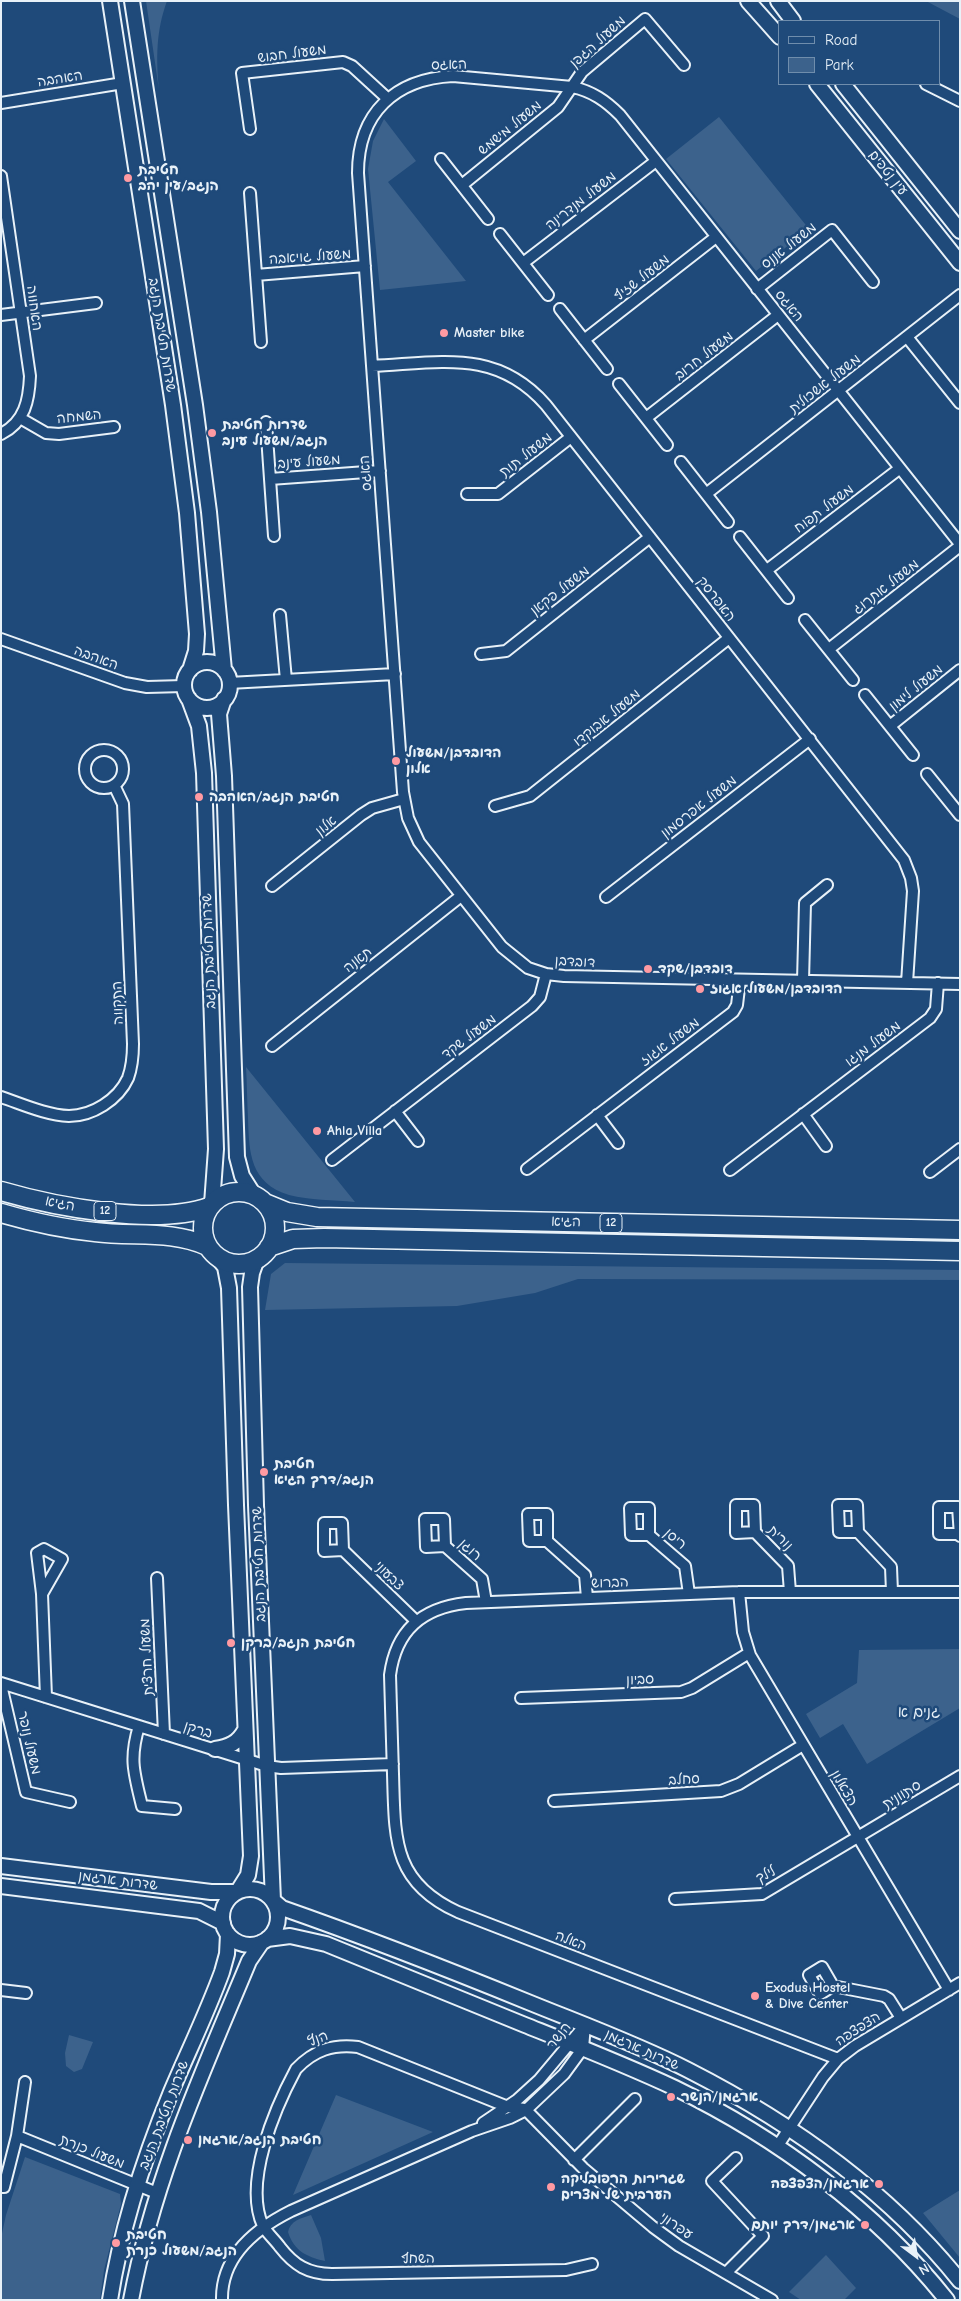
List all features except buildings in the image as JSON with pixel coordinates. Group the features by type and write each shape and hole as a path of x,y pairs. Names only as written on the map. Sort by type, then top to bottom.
{"highway":[{"name":"הגיא","path":"1,1191 60,1205 98,1211 173,1214 196,1212 211,1205"},
{"name":"12","path":"211,1205 220,1197 234,1192 260,1199"},
{"name":"הגיא","path":"260,1199 287,1212 317,1217 960,1230"},
{"path":"260,1199 274,1223 274,1236 263,1253"},
{"path":"211,1205 202,1226 212,1252"},
{"name":"הגיא","path":"1,1213 56,1226 96,1232 183,1237 212,1252"},
{"name":"הגיא","path":"263,1253 293,1240 324,1238 960,1251"},
{"name":"12","path":"212,1252 237,1264 263,1253"}],"street":[{"name":"שדרות חטיבת הנגב","path":"110,1 163,338 187,513 197,634 196,651 190,670"},
{"name":"שדרות חטיבת הנגב","path":"132,1 193,387 227,677"},
{"path":"748,1 778,35"},
{"path":"778,1 792,20"},
{"name":"משעול הגפן","path":"571,87 582,72 645,18 684,65"},
{"name":"משעול חבוש","path":"250,129 242,73 343,62 352,66 388,99"},
{"name":"האגס","path":"395,674 358,158 372,117 388,99 406,87 436,77 453,76 571,87 594,94 608,103 620,115 960,545"},
{"name":"האהבה","path":"1,103 123,83"},
{"name":"עין נטפים","path":"818,85 960,263"},
{"name":"עין נטפים","path":"844,85 960,231"},
{"path":"928,85 960,101"},
{"name":"משעול מישמש","path":"462,185 558,107 571,87"},
{"path":"441,159 488,219"},
{"name":"משעול מנדרינה","path":"523,263 656,161"},
{"name":"האחווה","path":"1,176 30,376 29,399 20,418 10,430 1,434"},
{"name":"משעול גויאבה","path":"250,193 261,342"},
{"name":"משעול אננס","path":"757,289 832,230 873,282"},
{"path":"500,234 548,294"},
{"name":"משעול שזיף","path":"584,340 716,237"},
{"name":"משעול גויאבה","path":"256,275 365,266"},
{"name":"משעול אשכולית","path":"706,494 960,295"},
{"path":"1,315 96,302"},
{"path":"560,309 607,370"},
{"name":"משעול חרוב","path":"646,418 778,315"},
{"path":"907,337 960,404"},
{"name":"האפרסק","path":"372,366 468,362 497,368 514,376 531,389 810,739 896,849 907,866 912,884 913,898 907,983"},
{"path":"619,384 667,445"},
{"name":"השמחה","path":"20,418 46,434 114,427"},
{"name":"משעול עינב","path":"266,422 274,536"},
{"name":"משעול תות","path":"467,494 498,494 571,437"},
{"path":"681,462 728,522"},
{"name":"משעול תפוח","path":"767,570 899,469"},
{"name":"משעול עינב","path":"270,479 380,471"},
{"name":"משעול פקאן","path":"482,654 506,651 650,537"},
{"path":"740,537 788,598"},
{"name":"משעול אתרוג","path":"829,649 960,545"},
{"path":"280,615 286,680"},
{"path":"805,620 853,680"},
{"name":"משעול אבוקדו","path":"495,806 530,796 729,638"},
{"name":"האהבה","path":"1,639 125,683 147,687 184,686"},
{"path":"227,677 229,690 224,699 215,706 205,707 190,699 184,686 190,670 198,664 209,662 227,677 286,680 395,674"},
{"name":"משעול לימון","path":"890,726 960,670"},
{"name":"דובדבן","path":"395,674 404,799 410,824 418,842 508,954 528,968 546,974 564,976 960,984"},
{"name":"משעול לימון","path":"865,695 913,755"},
{"name":"שדרות חטיבת הנגב","path":"190,699 199,726 203,764 216,1149 211,1205"},
{"name":"שדרות חטיבת הנגב","path":"224,699 219,714 224,776 237,1157 242,1176 260,1199"},
{"name":"משעול אפרסמון","path":"606,897 810,739"},
{"path":"927,774 956,802 960,815"},
{"name":"התקווה","path":"1,1097 68,1116 85,1114 100,1108 110,1100 127,1079 133,1058 133,1044 124,814 123,804 114,785"},
{"name":"אלון","path":"272,886 372,808 404,799"},
{"path":"803,981 805,903 827,885"},
{"name":"תאנה","path":"272,1046 461,896"},
{"name":"משעול שקד","path":"332,1160 532,1006 540,997 546,974"},
{"name":"משעול אגוז","path":"527,1169 733,1012 737,1005 740,980"},
{"name":"משעול מנגו","path":"730,1170 930,1018 936,1009 938,983"},
{"path":"395,1111 418,1140"},
{"path":"803,1114 826,1146"},
{"path":"597,1115 618,1143"},
{"path":"930,1172 960,1149"},
{"name":"שדרות חטיבת הנגב","path":"212,1252 223,1264 228,1274 230,1300 251,1861 246,1879 237,1892"},
{"name":"שדרות חטיבת הנגב","path":"263,1253 252,1273 250,1300 274,1901"},
{"name":"נורית","path":"755,1532 788,1566 790,1592"},
{"path":"858,1532 892,1567 892,1592"},
{"name":"ריסן","path":"649,1535 685,1566 689,1594"},
{"path":"548,1541 585,1575 587,1598"},
{"name":"רוגן","path":"445,1546 482,1579 486,1602"},
{"name":"צבעוני","path":"343,1550 416,1621"},
{"name":"משעול חרצית","path":"157,1578 164,1734"},
{"name":"הברוש","path":"392,1764 390,1675 392,1661 403,1636 416,1621 435,1610 450,1605 739,1592 960,1592"},
{"name":"הצאלון","path":"739,1592 741,1621 749,1653 949,1990"},
{"path":"42,1594 46,1697"},
{"name":"סביון","path":"521,1698 681,1692 692,1688 749,1653"},
{"name":"ברקן","path":"1,1684 268,1766 281,1768 392,1764"},
{"name":"משעול נופר","path":"1,1684 26,1792 70,1802"},
{"path":"139,1726 133,1744 132,1766 142,1806 175,1809"},
{"path":"215,1749 237,1742 245,1730"},
{"name":"סחלב","path":"554,1801 721,1792 739,1784 803,1745"},
{"name":"האלה","path":"392,1764 394,1823 399,1850 411,1876 420,1887 437,1901 458,1912 838,2059"},
{"name":"סתוונית","path":"858,1837 960,1776"},
{"name":"לילך","path":"675,1900 762,1894 858,1837"},
{"name":"שדרות ארגמן","path":"1,1866 211,1892 237,1892"},
{"name":"שדרות ארגמן","path":"1,1886 199,1911 225,1929"},
{"path":"246,1888 257,1889 267,1894 274,1901 278,1912 278,1923 273,1933 265,1940 254,1945 243,1944 225,1929 222,1915 225,1905 237,1892 246,1888"},
{"name":"שדרות ארגמן","path":"274,1901 282,1908 380,1942 585,2025 686,2069 737,2097 789,2128 850,2173 898,2214 960,2280"},
{"name":"שדרות חטיבת הנגב","path":"110,2300 125,2228 138,2185 170,2094 222,1972 227,1954 225,1929"},
{"name":"שדרות ארגמן","path":"265,1940 290,1936 326,1944 583,2048 676,2089 742,2125 828,2184 872,2220 914,2261 946,2300"},
{"name":"שדרות חטיבת הנגב","path":"131,2300 145,2233 174,2141 253,1953 265,1940"},
{"name":"הצפצפה","path":"777,2148 826,2072 838,2059 960,1983"},
{"path":"833,1986 884,1996 891,2002 901,2018"},
{"path":"1,1990 26,1993"},
{"name":"הנשר","path":"472,2131 508,2106 539,2080 585,2025"},
{"name":"הנשר","path":"222,2300 224,2279 230,2262 241,2246 264,2226 291,2210 472,2131 510,2118 526,2110 564,2074 583,2048 585,2025"},
{"name":"הנץ","path":"264,2226 257,2183 262,2149 296,2069 314,2053 336,2046 358,2047 508,2106"},
{"path":"1,2187 4,2187 17,2136 25,2082"},
{"path":"574,2160 635,2099"},
{"path":"508,2106 526,2110"},
{"name":"עפרוני","path":"526,2110 604,2189 653,2227 726,2274 772,2300"},
{"name":"משעול כנרת","path":"17,2136 157,2193"},
{"path":"726,2274 763,2236 712,2181 736,2158"},
{"name":"השחף","path":"264,2226 293,2261 303,2268 319,2273 566,2270 592,2264"}],"green space":[{"path":"146,1 167,1 163,12 158,45 159,90"},
{"path":"926,1 960,1 960,19"},
{"path":"719,117 809,229 756,271 666,159"},
{"path":"384,119 416,161 388,182 466,281 380,290 368,169 373,141"},
{"path":"246,1067 355,1202 289,1195 276,1190 259,1175 254,1165 249,1143"},
{"path":"285,1263 960,1270 960,1280 578,1279 535,1293 457,1306 265,1310 271,1274"},
{"path":"960,1649 960,1708 867,1764 843,1724 820,1738 806,1714 857,1683 859,1650"},
{"path":"69,2035 93,2042 82,2069 74,2072 66,2066 65,2053"},
{"path":"336,2095 433,2132 293,2195"},
{"path":"25,2157 120,2194 121,2204 104,2270 100,2300 1,2300 1,2238 6,2215"},
{"path":"960,2190 960,2258 923,2213"},
{"path":"311,2215 321,2238 325,2261 302,2252 294,2244 288,2232 291,2225"},
{"path":"826,2255 856,2288 844,2300 801,2300 789,2292"}],"place":[{"name":"חטיבת הנגב/עין יהב","path":"128,178"},
{"name":"Master bike","path":"444,333"},
{"name":"שדרות חטיבת הנגב/משעול עינב","path":"212,433"},
{"name":"הדובדבן/משעול אלון","path":"396,761"},
{"name":"חטיבת הנגב/האהבה","path":"199,797"},
{"name":"דובדבן/שקד","path":"648,969"},
{"name":"הדובדבן/משעול אגוז","path":"700,989"},
{"name":"Ahla Villa","path":"317,1131"},
{"name":"חטיבת הנגב/דרך הגיא","path":"264,1472"},
{"name":"חטיבת הנגב/ברקן","path":"231,1643"},
{"name":"Exodus Hostel & Dive Center","path":"755,1996"},
{"name":"ארגמן/הנשר","path":"671,2097"},
{"name":"חטיבת הנגב/ארגמן","path":"188,2140"},
{"name":"ארגמן/הצפצפה","path":"879,2184"},
{"name":"שגרירות הרפובליקה הערבית של מצרים","path":"551,2187"},
{"name":"ארגמן/דרך יותם","path":"865,2225"},
{"name":"חטיבת הנגב/משעול כנרת","path":"116,2243"}],"district":[{"name":"גנים א","path":"919,1713"}]}
